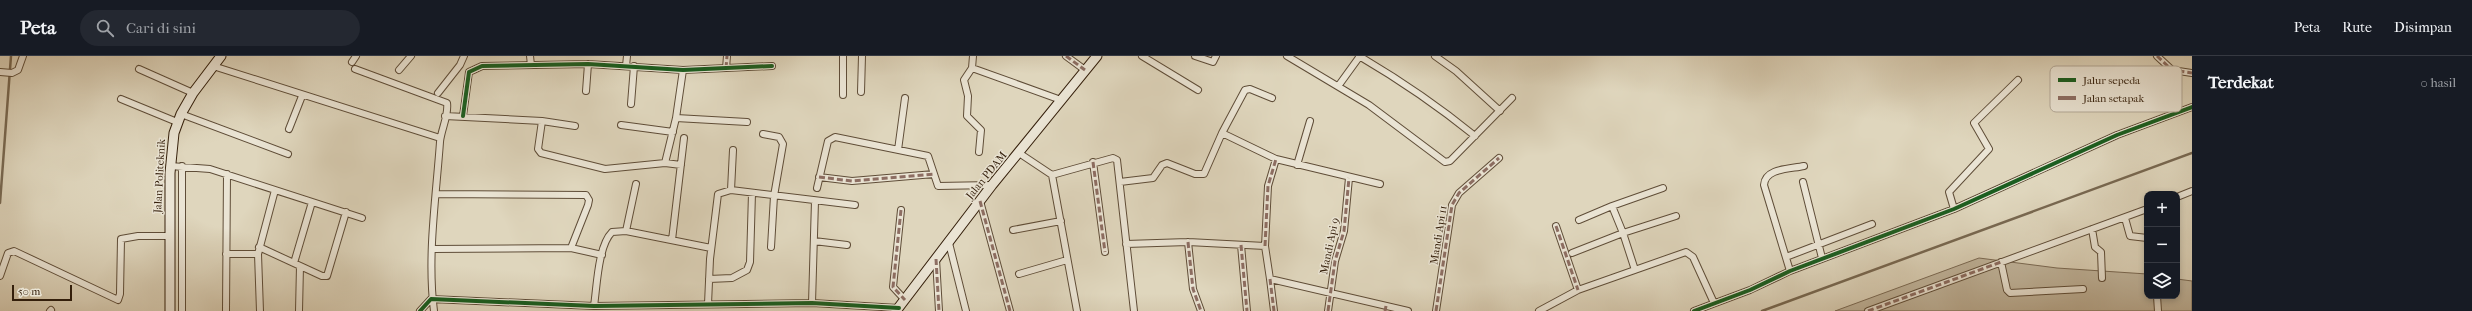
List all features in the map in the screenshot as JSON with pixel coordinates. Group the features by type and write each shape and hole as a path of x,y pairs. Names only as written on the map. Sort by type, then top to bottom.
{"street":[{"path":"0,72 10,73 21,68 24,56"},
{"name":"Jalan Politeknik","path":"170,311 170,166 179,118 193,93 221,56"},
{"path":"352,62 356,56"},
{"path":"400,70 411,56"},
{"path":"438,93 460,65 464,56"},
{"path":"530,56 531,65"},
{"path":"626,66 627,56"},
{"path":"726,68 727,56"},
{"path":"843,95 844,56"},
{"path":"860,92 862,56"},
{"path":"973,56 972,68 964,80 968,96 968,120 980,127 979,152"},
{"path":"1066,56 1086,70"},
{"name":"Jalan PDAM","path":"897,309 992,185 1098,56"},
{"path":"1142,56 1198,90"},
{"path":"1195,56 1209,62 1213,62 1216,56"},
{"path":"1287,56 1338,85 1369,105 1445,162 1450,161 1512,98"},
{"path":"1338,85 1359,56 1394,76 1441,108 1475,136"},
{"path":"1435,56 1456,71 1500,111"},
{"path":"2157,56 2168,66"},
{"path":"586,91 588,64"},
{"path":"463,116 466,82 471,69 482,66 588,64 683,70 772,66"},
{"path":"213,66 302,96 440,138"},
{"path":"632,104 634,66"},
{"path":"972,68 1061,100"},
{"path":"139,69 193,93"},
{"path":"355,69 445,101 448,106 440,138 432,250 431,299 434,311"},
{"path":"665,163 676,118 683,70"},
{"path":"2182,72 2192,73"},
{"path":"1954,209 1948,192 1989,149 1974,123 2018,80"},
{"path":"1120,182 1153,178 1162,165 1167,163 1195,174 1204,174 1222,133 1245,90 1250,89 1272,98"},
{"path":"289,129 302,96"},
{"path":"898,150 905,98"},
{"path":"121,99 288,154"},
{"path":"2182,111 2192,107"},
{"path":"1694,311 1750,290 1822,258 1954,209 2117,135 2179,112"},
{"path":"446,116 542,121 575,126"},
{"path":"676,118 747,122"},
{"path":"542,121 538,149 541,153 605,169 665,163 681,165"},
{"path":"1297,165 1310,121"},
{"path":"621,125 672,132"},
{"path":"1222,133 1276,159 1349,178 1380,184"},
{"path":"763,134 779,137 782,141 774,196 771,247"},
{"path":"672,240 684,138"},
{"path":"817,188 828,141 831,138 928,156 940,186 992,185"},
{"path":"731,190 733,150"},
{"path":"1019,153 1052,175 1077,311"},
{"path":"1052,175 1093,162 1115,158 1120,182 1134,311"},
{"name":"Mandi Api 11","path":"1436,311 1452,205 1459,193 1499,158"},
{"path":"1274,311 1265,246 1268,186 1276,159"},
{"path":"1093,162 1105,252"},
{"path":"170,166 204,167 362,218"},
{"path":"182,166 182,311"},
{"path":"1790,271 1764,185 1764,180 1770,173 1804,166"},
{"path":"226,311 227,174"},
{"path":"819,177 852,181 934,174"},
{"name":"Mandi Api 9","path":"1328,311 1329,294 1335,261 1344,231 1349,178"},
{"path":"1803,182 1820,245 1822,258"},
{"path":"626,231 636,184"},
{"path":"1579,220 1612,206 1663,188"},
{"path":"260,311 258,254 275,190"},
{"path":"708,304 711,248 716,198 721,192 731,190 855,205"},
{"path":"2180,196 2192,191"},
{"path":"709,279 732,278 747,270 750,262 752,193"},
{"path":"436,194 586,195 588,205 571,248"},
{"path":"812,303 815,201"},
{"path":"299,311 297,265 312,202"},
{"path":"980,202 1010,311"},
{"path":"1612,206 1623,233 1635,270"},
{"path":"902,210 893,287 905,300"},
{"path":"1868,311 2144,210"},
{"path":"259,247 322,276 328,275 346,212"},
{"path":"1572,253 1623,233 1676,216"},
{"path":"2125,218 2130,236 2144,238"},
{"path":"1013,230 1061,221"},
{"path":"1786,257 1872,224"},
{"path":"1556,226 1578,290"},
{"path":"2092,229 2095,247 2101,252 2102,278"},
{"path":"594,306 602,255 612,232 626,231 711,248"},
{"path":"0,276 8,253 14,251 112,299 118,300 121,239 131,236 169,236"},
{"path":"814,241 847,245"},
{"path":"1126,244 1188,242 1265,246"},
{"path":"1188,242 1193,289 1201,311"},
{"path":"949,243 966,311"},
{"path":"1241,245 1248,311"},
{"path":"432,250 571,248 602,255"},
{"path":"1539,311 1578,290 1689,253 1717,302"},
{"path":"226,254 258,254"},
{"path":"936,260 939,311"},
{"path":"1019,274 1067,260"},
{"path":"2001,262 2007,290 2010,293 2083,289"},
{"path":"170,266 183,266"},
{"path":"1270,279 1385,308 1408,311"},
{"path":"420,311 431,299 594,306 604,309 708,304 726,308 812,303 897,309"},
{"path":"2157,299 2158,311"},
{"path":"800,311 802,303"}],"shaded area":[{"path":"1979,258 2057,268 2144,274 2144,299 2180,299 2180,279 2192,281 2192,311 1835,311"}],"waterway":[{"path":"0,203 11,56"},
{"path":"1762,311 2192,153"}],"marked path":[{"path":"726,68 727,56"},
{"path":"1066,56 1085,70"},
{"path":"2157,56 2168,66"},
{"path":"2182,72 2192,73"},
{"path":"1436,311 1452,205 1459,193 1499,158"},
{"path":"1265,246 1268,186 1276,159"},
{"path":"1093,162 1105,252"},
{"path":"819,177 852,181 934,174"},
{"path":"1328,311 1335,261 1344,231 1349,178"},
{"path":"980,201 1010,311"},
{"path":"901,210 893,287 905,300"},
{"path":"1556,226 1578,290"},
{"path":"1188,242 1193,289 1201,311"},
{"path":"1241,245 1247,311"},
{"path":"936,259 939,311"},
{"path":"1868,311 2001,262"},
{"path":"1270,279 1274,311"},
{"path":"1385,311 1386,306"}],"cycle path":[{"path":"463,116 469,72 482,66 588,64 683,70 772,66"},
{"path":"2182,111 2192,107"},
{"path":"1694,311 1750,290 1790,271 1954,209 2117,135 2179,112"},
{"path":"420,311 431,299 594,306 812,303 899,308"}]}
